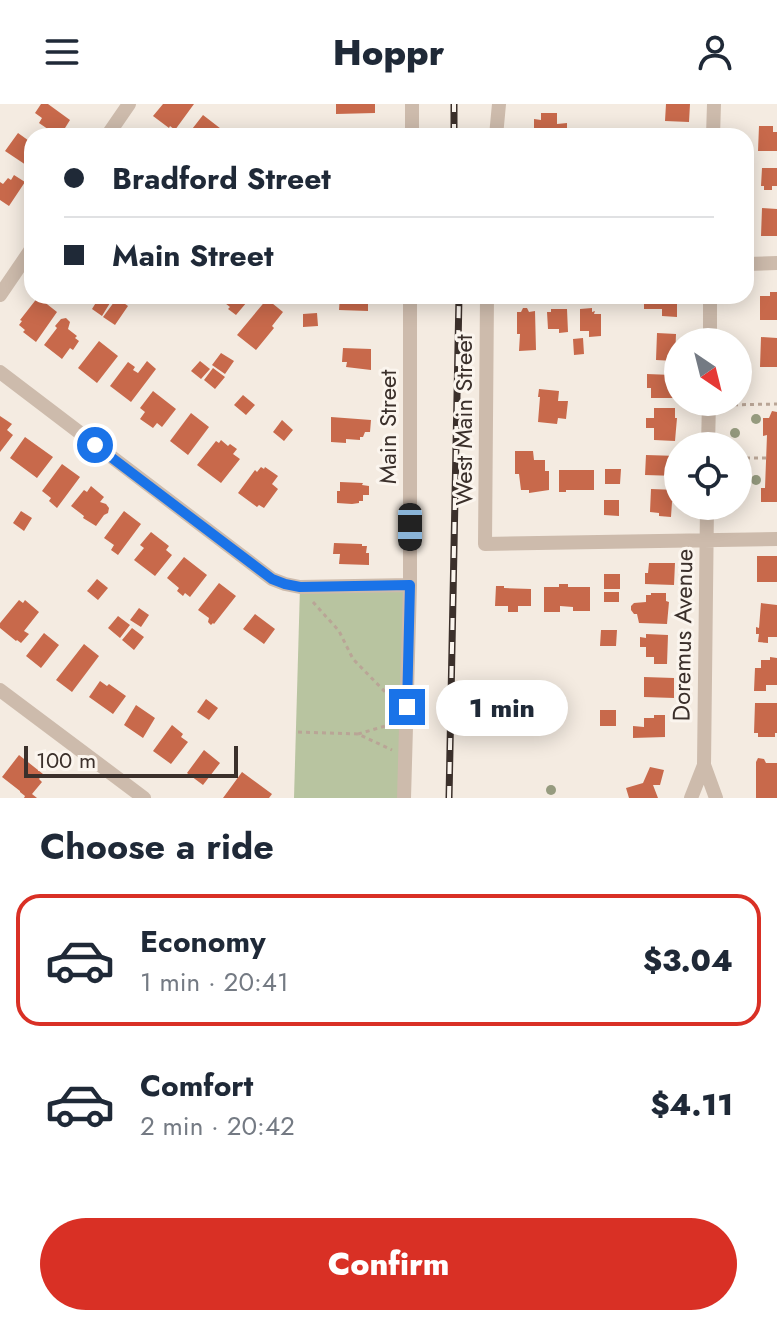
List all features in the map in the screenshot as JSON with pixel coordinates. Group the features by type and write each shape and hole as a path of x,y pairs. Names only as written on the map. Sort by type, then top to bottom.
{"street":[{"path":"112,128 129,104"},
{"path":"412,104 412,128"},
{"path":"497,128 499,104"},
{"path":"713,128 714,104"},
{"path":"0,295 24,260"},
{"path":"754,264 777,263"},
{"name":"Main Street","path":"404,798 410,585 410,304"},
{"name":"West Main Street","path":"487,304 485,544 707,540"},
{"path":"710,304 710,328"},
{"path":"0,372 261,572 285,584 300,587 410,585"},
{"name":"Doremus Avenue","path":"691,798 704,765 707,520"},
{"path":"707,540 777,539"},
{"path":"0,690 144,798"},
{"name":"Doremus Avenue","path":"704,765 716,798"}],"path":[{"path":"752,404 777,404"},
{"path":"752,458 766,458"},
{"path":"300,587 339,631 353,659 393,700"},
{"path":"298,732 358,734 394,723"},
{"path":"358,734 392,750"}],"green space":[{"path":"410,585 404,798 294,798 300,587"}],"building":[{"path":"41,104 48,104 70,120 65,128 46,128 39,123 42,118 35,113"},
{"path":"163,104 194,104 176,128 169,128 153,116"},
{"path":"336,104 375,104 375,113 336,114"},
{"path":"666,104 690,104 689,122 665,121"},
{"path":"541,113 557,113 557,124 567,123 567,128 534,128 534,119 541,120"},
{"path":"203,115 220,128 193,128"},
{"path":"759,126 773,126 773,132 777,132 777,151 758,151"},
{"path":"18,133 24,137 24,164 5,151"},
{"path":"762,168 777,168 777,186 772,186 772,190 764,190 761,186"},
{"path":"14,175 24,184 9,206 0,200 0,182 3,184 8,178 11,180"},
{"path":"762,208 777,209 777,236 761,236"},
{"path":"770,292 777,292 777,320 760,320 760,296 770,296"},
{"path":"33,304 47,304 57,312 36,342 23,332 25,330 19,325"},
{"path":"95,304 109,304 102,316 92,309"},
{"path":"113,304 128,306 115,325 103,317"},
{"path":"226,304 245,304 236,315 228,309 230,307"},
{"path":"263,304 273,304 283,312 256,350 237,335"},
{"path":"339,304 368,304 368,311 339,310"},
{"path":"644,304 677,304 677,317 662,316 662,309 644,309"},
{"path":"523,308 529,312 535,311 536,350 519,351 517,312"},
{"path":"592,308 594,314 601,314 601,336 589,337 589,331 580,331 580,309"},
{"path":"567,309 568,332 548,329 547,312"},
{"path":"317,313 318,326 303,327 303,314"},
{"path":"66,318 70,322 68,329 79,341 62,359 44,345 57,328 55,326"},
{"path":"657,333 664,333 664,360 656,360"},
{"path":"761,337 777,338 777,367 760,367"},
{"path":"583,338 584,354 574,355 573,339"},
{"path":"99,341 118,356 97,383 78,368"},
{"path":"343,348 371,349 371,370 346,367 347,362 342,362"},
{"path":"221,353 234,361 225,374 212,365"},
{"path":"147,361 156,369 131,402 110,386 128,362 138,373"},
{"path":"200,361 210,369 201,379 191,371"},
{"path":"213,368 225,377 215,389 204,380"},
{"path":"647,374 664,375 664,398 651,398 651,388 647,388"},
{"path":"539,389 559,391 558,401 568,401 566,419 558,418 557,424 538,422"},
{"path":"153,391 176,409 162,427 157,423 153,428 140,419 145,412 140,408"},
{"path":"243,395 255,405 246,415 234,405"},
{"path":"654,408 664,408 664,416 677,418 676,432 664,432 664,440 654,440 654,428 646,428 646,418 654,418"},
{"path":"772,411 777,412 777,502 761,502 761,488 765,488 767,435 763,436 763,418 769,418"},
{"path":"191,413 209,427 188,455 170,441"},
{"path":"0,416 12,424 7,430 13,435 0,452"},
{"path":"331,417 371,420 370,432 365,432 360,440 331,442"},
{"path":"282,420 293,430 284,441 273,432"},
{"path":"25,437 53,457 37,478 10,458"},
{"path":"221,440 237,449 233,454 240,459 221,483 197,465 216,441 219,443"},
{"path":"515,451 533,451 534,460 545,460 545,471 549,471 549,490 529,493 529,490 521,490 519,474 515,474"},
{"path":"646,455 664,456 664,476 645,475"},
{"path":"62,464 80,477 57,508 42,491"},
{"path":"261,467 278,476 272,484 278,489 264,508 257,507 238,493 255,470 257,472"},
{"path":"605,469 621,469 620,484 605,484"},
{"path":"559,470 594,470 594,490 559,492"},
{"path":"340,482 363,483 369,486 369,495 363,495 363,501 359,503 337,503"},
{"path":"91,486 104,497 100,502 109,508 96,526 71,506"},
{"path":"651,489 664,490 664,516 650,512"},
{"path":"604,500 619,500 619,516 604,515"},
{"path":"21,511 32,518 24,531 13,523"},
{"path":"124,511 141,524 118,555 111,550 114,545 104,538"},
{"path":"151,532 169,546 166,550 172,555 155,576 134,560 144,548 140,545"},
{"path":"334,543 367,546 369,565 339,564 340,554 333,554"},
{"path":"757,556 777,556 777,582 757,582"},
{"path":"184,557 207,575 190,597 185,593 183,596 167,578"},
{"path":"649,563 675,563 674,585 645,584"},
{"path":"604,574 620,574 620,589 604,589"},
{"path":"97,579 108,588 98,600 87,591"},
{"path":"219,583 236,596 211,625 209,618 198,610"},
{"path":"559,584 590,587 590,611 573,611 573,607 560,606 560,612 544,612 544,587 559,587"},
{"path":"496,586 531,589 531,606 518,606 518,612 508,612 508,606 495,606"},
{"path":"604,592 619,592 619,602 604,602"},
{"path":"666,593 666,601 669,602 667,624 639,623 637,614 631,610 634,603 646,602 646,595"},
{"path":"19,600 23,603 25,600 39,612 24,631 29,634 21,643 0,628 0,623"},
{"path":"761,603 777,605 777,637 768,637 768,643 758,642 759,634 756,634"},
{"path":"139,608 149,615 141,627 130,620"},
{"path":"255,614 275,629 264,644 243,629"},
{"path":"118,616 130,625 120,638 108,628"},
{"path":"132,628 144,637 134,650 122,640"},
{"path":"601,630 617,630 616,646 600,646"},
{"path":"44,633 59,645 41,668 26,656"},
{"path":"646,634 668,635 667,664 654,664 654,657 646,657 646,647 640,647 640,637 646,638"},
{"path":"84,644 99,656 72,692 56,680"},
{"path":"770,657 777,658 777,685 766,685 766,691 754,691 755,668 761,668 761,660 770,660"},
{"path":"644,677 674,678 674,698 644,697"},
{"path":"100,681 126,696 113,714 89,697"},
{"path":"206,699 218,708 209,720 197,712"},
{"path":"755,703 777,703 775,737 758,737 758,733 754,733"},
{"path":"136,705 155,718 143,738 124,725"},
{"path":"600,710 616,710 616,726 600,726"},
{"path":"654,715 665,715 665,737 633,738 633,726 644,727 644,718 654,718"},
{"path":"172,725 188,742 171,764 153,751"},
{"path":"204,750 220,763 203,785 187,773"},
{"path":"19,755 43,774 39,779 42,782 32,794 37,798 24,798 2,777"},
{"path":"758,758 766,763 777,763 777,798 756,798"},
{"path":"650,767 664,770 660,785 653,785 658,798 629,798 626,788 643,783"},
{"path":"242,772 272,794 269,798 223,798"}],"railway":[{"path":"454,104 454,128"},
{"path":"449,798 459,304"}],"route":[{"path":"95,445 272,579 300,587 410,585 407,707"}]}
